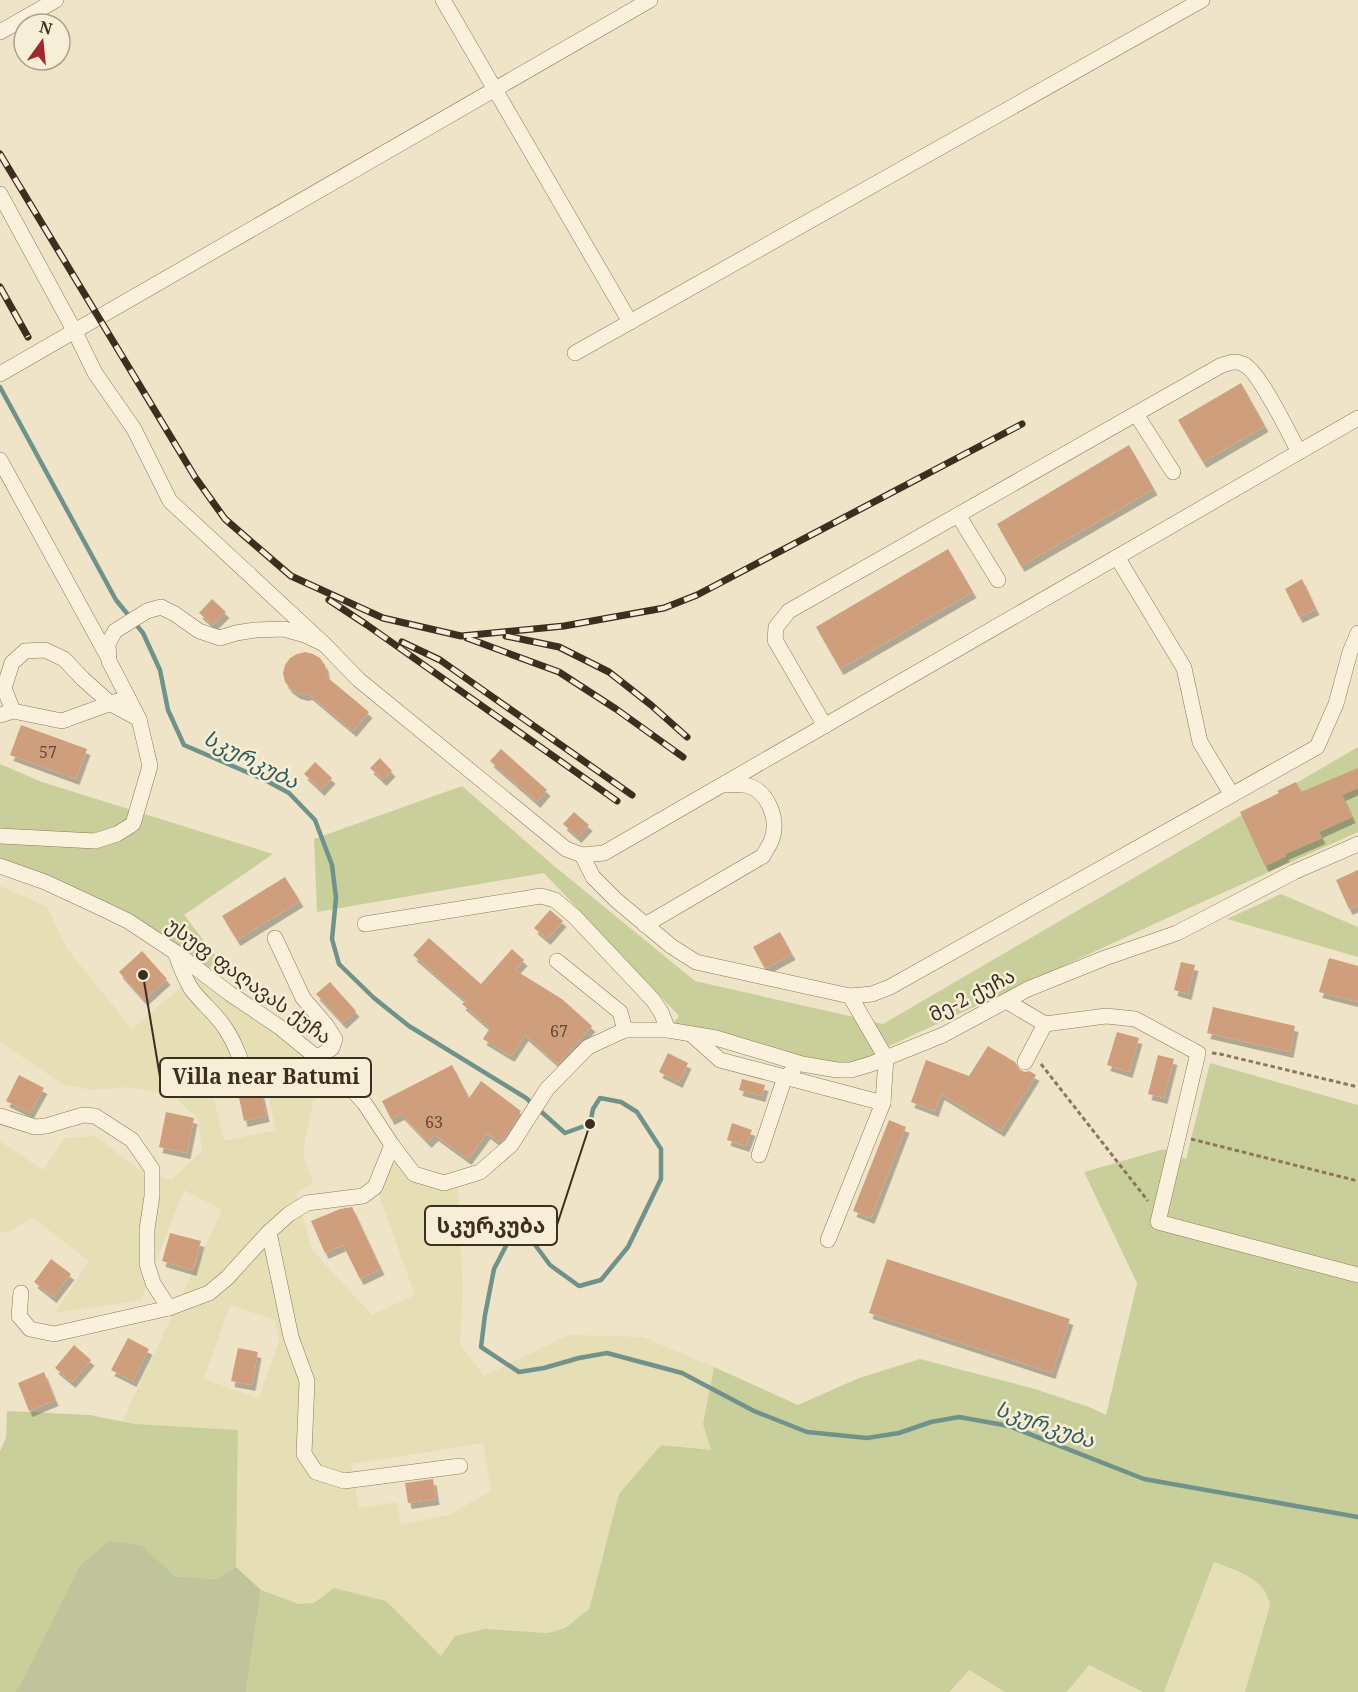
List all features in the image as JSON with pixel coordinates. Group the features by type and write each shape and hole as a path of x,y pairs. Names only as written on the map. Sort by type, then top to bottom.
{"street":[{"path":"0,32 56,0"},
{"path":"443,0 630,322"},
{"path":"5,372 650,0"},
{"path":"575,353 1202,0"},
{"path":"0,194 95,373 134,429 170,501 324,644 359,680 557,842 566,849 582,855 604,853 1358,418"},
{"path":"825,726 775,640 776,627 789,611 1220,366 1233,361 1246,365 1259,379 1299,452"},
{"path":"1136,414 1173,472"},
{"path":"0,460 128,696 139,720 150,766 134,824 117,834 94,841 0,836"},
{"path":"958,515 998,580"},
{"path":"1117,557 1184,668 1200,742 1232,795"},
{"path":"110,661 108,644 115,631 147,611 161,607 199,631 220,638 255,630 284,629 324,644"},
{"path":"582,855 593,877 616,900 670,946 696,962 850,996 872,994 890,987 1317,747 1336,704 1350,652 1358,633"},
{"path":"128,696 111,704 62,721 6,713 4,688 12,663 25,651 45,650 64,659 111,704 139,720"},
{"path":"645,925 763,856 773,838 774,817 766,799 756,789 744,784 722,785"},
{"name":"მე-2 ქუჩა","path":"588,1047 625,1030 668,1030 716,1038 802,1064 837,1070 851,1070 871,1065 943,1035 1028,989 1105,958 1177,933 1294,872 1358,844"},
{"name":"უსუფ ფაღავას ქუჩა","path":"0,866 45,882 128,921 278,1026 341,1077 365,1104 414,1174 444,1183 480,1172 511,1145 547,1089 588,1047"},
{"path":"365,924 541,896 555,900 574,916 653,1000 668,1030"},
{"path":"275,938 303,998 335,1039 332,1048 318,1057"},
{"path":"175,952 184,977 193,991 213,1011 227,1030 245,1071 248,1084"},
{"path":"557,961 620,1012 625,1030"},
{"path":"828,1240 883,1102 886,1059 850,996"},
{"path":"1006,1001 1045,1024 1106,1016 1135,1019 1198,1053 1158,1222 1358,1275"},
{"path":"1028,1056 1045,1024"},
{"path":"691,1034 720,1060 883,1102"},
{"path":"759,1155 785,1077 802,1064"},
{"path":"0,1116 35,1127 83,1115 95,1116 132,1140 152,1169 152,1196 147,1228 147,1264 153,1283 169,1308"},
{"path":"21,1293 19,1316 30,1329 54,1334 169,1308 209,1293 227,1278 269,1232 307,1203 363,1196 375,1187 392,1145"},
{"path":"269,1232 291,1337 307,1381 304,1454 316,1472 344,1480 460,1466"}],"path":[{"path":"1198,1053 1220,1054 1358,1087"},
{"path":"1028,1056 1160,1216"},
{"path":"1178,1136 1358,1181"}],"shaded area":[{"path":"0,886 47,907 68,950 132,1029 195,975 312,1060 333,1089 313,1101 303,1152 313,1184 296,1193 312,1250 372,1315 415,1295 377,1190 393,1161 414,1181 437,1189 458,1189 463,1292 460,1344 484,1376 568,1335 643,1337 714,1367 703,1424 711,1451 604,1549 589,1609 564,1628 548,1633 485,1629 441,1656 385,1601 334,1588 314,1603 299,1604 261,1590 236,1567 238,1430 122,1422 222,1210 184,1190 141,1300 55,1313 89,1261 33,1218 6,1233 0,1232 0,1141 43,1170 65,1138 94,1136 138,1169 171,1180 202,1151 198,1119 173,1095 129,1087 92,1090 64,1085 0,1042","holes":["262,1069 276,1130 224,1141 210,1081","230,1305 275,1320 279,1341 259,1398 204,1379","483,1443 491,1491 447,1516 401,1524 397,1502 359,1508 351,1464"]},
{"path":"1214,1562 1257,1580 1269,1596 1270,1604 1245,1692 1164,1692"},
{"path":"1089,1665 1143,1692 1067,1692"},
{"path":"969,1670 1005,1692 951,1692"}],"green space":[{"path":"1358,747 1358,832 885,1048 871,1021 883,1024"},
{"path":"0,764 42,782 273,854 184,915 218,959 203,974 175,952 0,866"},
{"path":"462,786 553,865 695,981 863,1019 886,1058 851,1070 668,1030 679,1016 544,873 317,912 314,839"},
{"path":"1281,894 1358,927 1358,957 1227,919"},
{"path":"1210,1063 1358,1105 1358,1692 1245,1692 1270,1605 1263,1588 1256,1582 1240,1572 1214,1562 1164,1692 1143,1692 1089,1665 1067,1692 1005,1692 969,1670 950,1692 246,1692 261,1590 299,1604 314,1603 334,1588 386,1601 441,1656 455,1636 485,1629 548,1633 565,1628 589,1609 619,1494 661,1445 711,1450 703,1424 714,1367 798,1405 859,1378 920,1359 1035,1389 1106,1415 1137,1283 1084,1172 1164,1149 1186,1159"},
{"path":"7,1411 90,1415 135,1424 238,1430 236,1567 216,1579 173,1576 143,1546 15,1692 0,1692 0,1451 6,1438"},
{"path":"109,1541 143,1546 174,1576 216,1579 236,1567 261,1590 246,1692 15,1692 80,1566"}],"building":[{"path":"1241,383 1265,426 1203,462 1178,420"},
{"path":"1129,445 1154,489 1021,566 997,524"},
{"path":"948,549 973,592 840,669 816,627"},
{"path":"1302,579 1316,609 1299,617 1285,589"},
{"path":"212,599 226,612 213,625 199,613"},
{"path":"305,652 320,658 325,665 327,677 369,712 353,731 309,694 297,693 285,682 283,673 285,665 290,658"},
{"path":"21,725 87,749 76,779 10,755"},
{"path":"501,749 547,790 537,802 490,761"},
{"path":"380,758 392,771 383,780 370,768"},
{"path":"315,762 332,778 321,790 304,774"},
{"path":"1358,768 1358,788 1342,795 1352,817 1319,832 1322,838 1285,854 1286,856 1265,866 1240,812 1296,782 1301,792"},
{"path":"574,812 589,825 578,837 563,824"},
{"path":"1358,870 1358,905 1349,909 1336,880"},
{"path":"285,877 300,901 237,940 222,916"},
{"path":"550,910 563,921 547,939 534,928"},
{"path":"780,932 792,954 766,968 753,947"},
{"path":"429,938 481,984 512,949 524,960 515,970 562,999 592,1026 558,1064 525,1035 511,1056 483,1039 490,1028 462,1004 466,1001 413,955"},
{"path":"142,951 167,979 144,1000 119,972"},
{"path":"1329,958 1358,966 1358,1002 1319,992"},
{"path":"1181,962 1195,965 1188,994 1174,990"},
{"path":"330,982 356,1011 343,1023 316,994"},
{"path":"1213,1007 1295,1026 1290,1052 1207,1033"},
{"path":"1117,1032 1139,1038 1129,1072 1107,1065"},
{"path":"988,1046 1015,1062 1020,1070 1036,1075 1001,1131 941,1094 935,1111 911,1102 926,1060 969,1076"},
{"path":"668,1053 688,1063 679,1082 659,1072"},
{"path":"1158,1055 1174,1059 1164,1098 1148,1094"},
{"path":"452,1065 469,1098 481,1081 521,1111 504,1139 499,1142 487,1133 468,1159 435,1135 428,1142 401,1114 391,1119 382,1101"},
{"path":"19,1075 44,1088 30,1113 6,1101"},
{"path":"742,1079 765,1085 762,1096 739,1090"},
{"path":"260,1088 266,1116 244,1121 238,1093 250,1094"},
{"path":"166,1112 194,1118 187,1153 159,1147"},
{"path":"889,1120 906,1127 871,1218 853,1211"},
{"path":"732,1123 752,1130 746,1146 727,1140"},
{"path":"352,1207 381,1269 360,1279 343,1245 325,1253 311,1221 340,1209"},
{"path":"170,1233 201,1241 193,1270 162,1261"},
{"path":"51,1259 71,1274 53,1297 34,1282"},
{"path":"887,1259 1070,1319 1052,1373 869,1313"},
{"path":"128,1338 149,1349 133,1381 111,1370"},
{"path":"74,1345 91,1360 72,1382 55,1368"},
{"path":"238,1348 258,1352 252,1385 231,1381"},
{"path":"44,1372 55,1400 29,1411 18,1383"},
{"path":"433,1479 436,1499 408,1503 405,1483"}],"waterway":[{"name":"სკურკუბა","path":"0,387 116,600 143,633 160,670 168,710 184,745 265,780 289,793 315,820 332,865 336,898 332,939 339,964 374,998 409,1026 526,1098 565,1133 590,1124 593,1109 600,1098 621,1102 637,1112 661,1149 661,1179 628,1247 601,1280 579,1286 550,1265 530,1238 508,1242 494,1269 481,1347 519,1372 607,1353 682,1373 754,1411 807,1432 867,1438 899,1433 931,1422 959,1417 1009,1426 1144,1479 1358,1517"}],"railway":[{"path":"0,154 195,477 225,519 291,576 383,618 461,636 564,626 664,608 697,595 1022,424"},
{"path":"0,287 28,337"},
{"path":"329,600 617,801"},
{"path":"506,636 559,647 609,672 687,737"},
{"path":"467,638 559,672 683,757"},
{"path":"402,642 440,660 632,795"}],"place":[{"name":"Villa near Batumi","path":"143,975"},
{"name":"სკურკუბა","path":"590,1124"}]}
